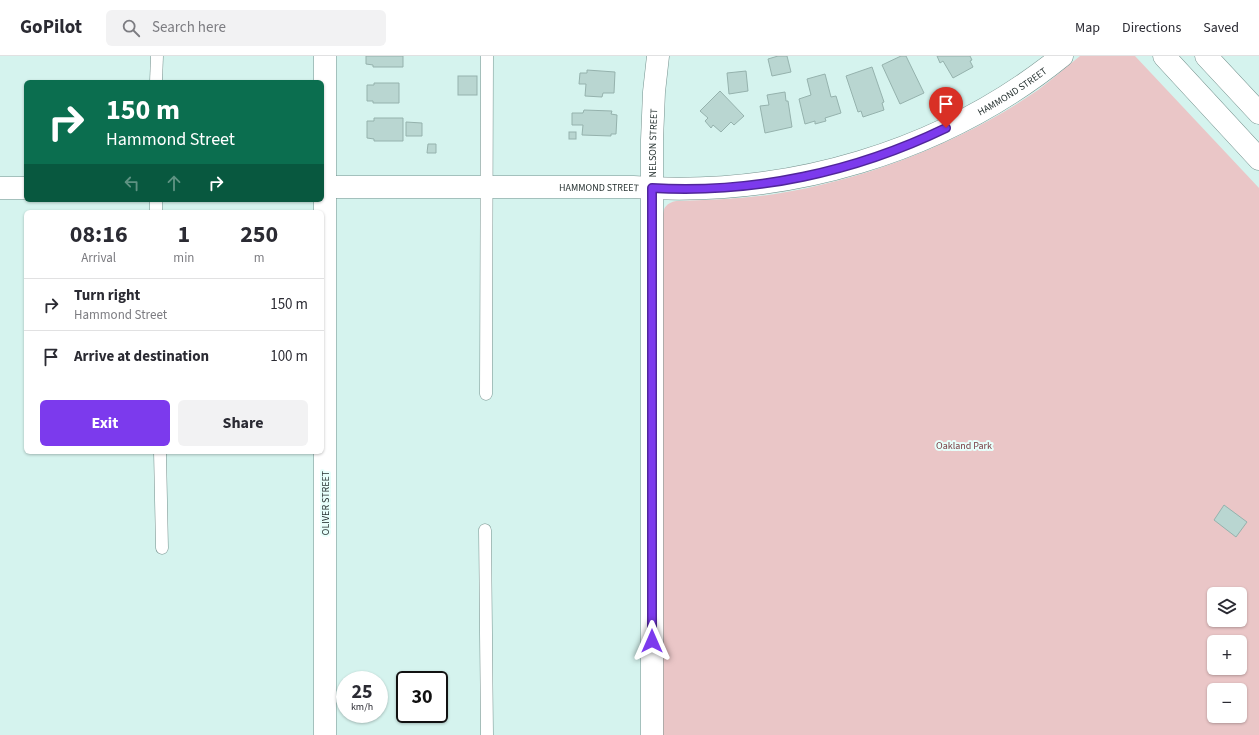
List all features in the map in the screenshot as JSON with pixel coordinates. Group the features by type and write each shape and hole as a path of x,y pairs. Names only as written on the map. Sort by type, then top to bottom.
{"street":[{"name":"OLIVER STREET","path":"325,56 325,735"},
{"name":"NELSON STREET","path":"652,735 652,188 653,116 658,56"},
{"name":"HAMMOND STREET","path":"324,187 633,187 710,189 758,184 805,176 876,157 933,135 987,107 1031,80 1062,56"},
{"path":"1164,56 1259,159"},
{"path":"1206,56 1259,113"},
{"path":"0,188 24,188"}],"lane":[{"path":"156,80 157,56"},
{"path":"486,394 487,56"},
{"path":"160,454 162,548"},
{"path":"485,530 486,735"}],"green space":[{"name":"Oakland Park","path":"1080,56 1135,56 1259,188 1259,735 663,735 663,216 665,208 668,204 676,201 713,200 775,194 844,179 878,168 945,142 977,126 1008,109 1049,82"}],"building":[{"path":"366,56 403,56 403,67 373,67 373,65 366,64"},
{"path":"778,56 787,56 791,72 772,76 768,59"},
{"path":"901,56 906,56 924,93 900,104 882,65"},
{"path":"937,56 970,56 972,60 970,61 973,67 953,78 943,61 940,63"},
{"path":"872,67 884,102 882,103 884,110 863,117 861,111 858,112 846,76"},
{"path":"587,70 615,72 614,93 603,93 602,97 585,96 586,84 579,84 580,73 587,73"},
{"path":"746,71 748,91 729,94 727,73"},
{"path":"825,74 831,97 836,96 841,113 825,118 826,121 815,124 815,121 805,124 799,99 811,95 807,79"},
{"path":"458,76 477,76 477,95 458,95"},
{"path":"374,83 399,83 399,103 373,103 373,101 367,101 367,85 374,85"},
{"path":"720,91 744,116 734,125 731,122 721,132 713,125 711,128 705,121 708,118 700,111"},
{"path":"785,92 792,127 765,133 760,106 769,105 767,95"},
{"path":"584,110 612,111 611,114 617,115 616,134 611,134 611,136 582,135 583,125 572,125 572,113 583,113"},
{"path":"374,118 403,118 403,141 374,141 374,139 367,138 367,121 374,121"},
{"path":"406,122 422,123 422,136 406,136"},
{"path":"569,132 576,132 576,139 569,139"},
{"path":"428,144 436,144 436,153 427,153"},
{"path":"1224,505 1247,522 1236,537 1214,520"}],"route":[{"path":"652,641 652,188 710,189 782,181 847,166 876,157 933,135 946,128"}]}
